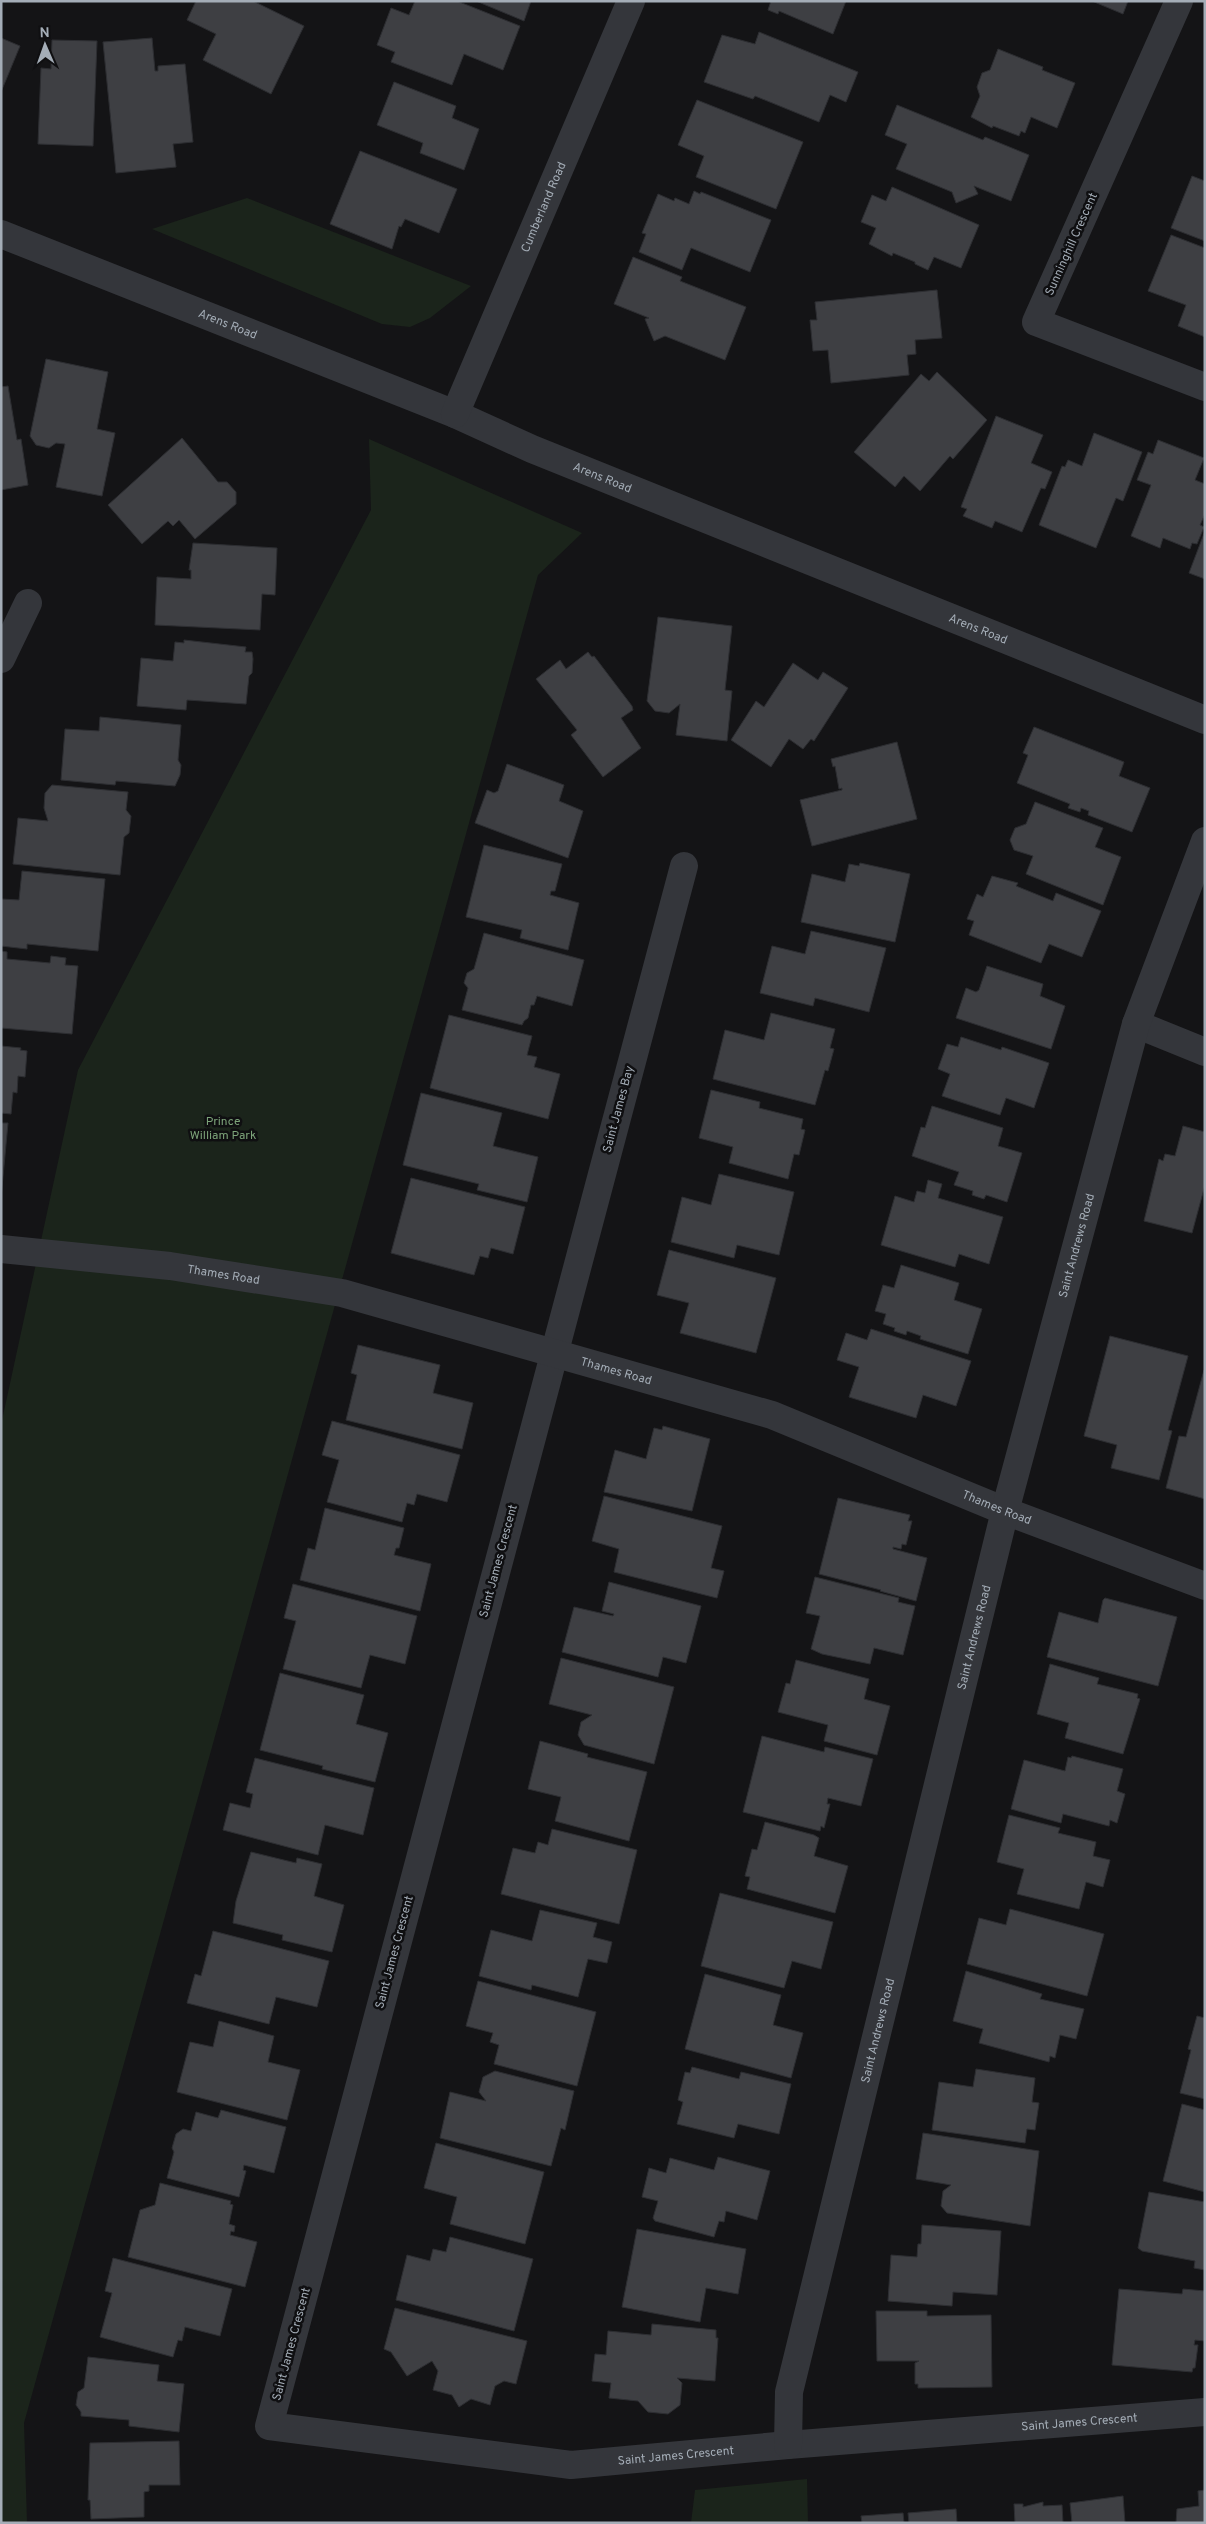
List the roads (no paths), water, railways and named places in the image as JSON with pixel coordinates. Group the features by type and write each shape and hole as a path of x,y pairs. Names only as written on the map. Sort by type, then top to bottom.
{"street":[{"name":"Cumberland Road","path":"455,414 631,1"},
{"name":"Sunninghill Crescent","path":"1179,1 1036,322 1205,387"},
{"name":"Arens Road","path":"1,234 455,414 532,449 1205,720"},
{"path":"1,659 28,603"},
{"name":"Saint Andrews Road","path":"788,2444 788,2392 1005,1511 1136,1024 1205,841"},
{"name":"Saint James Bay","path":"553,1352 684,866"},
{"path":"1136,1024 1205,1052"},
{"name":"Thames Road","path":"1,1249 170,1266 342,1293 553,1352 772,1415 1005,1511 1205,1586"},
{"name":"Saint James Crescent","path":"553,1352 269,2426 571,2465 788,2444 1205,2412"}],"park label":[{"name":"Prince William Park","path":"223,1128"}]}
